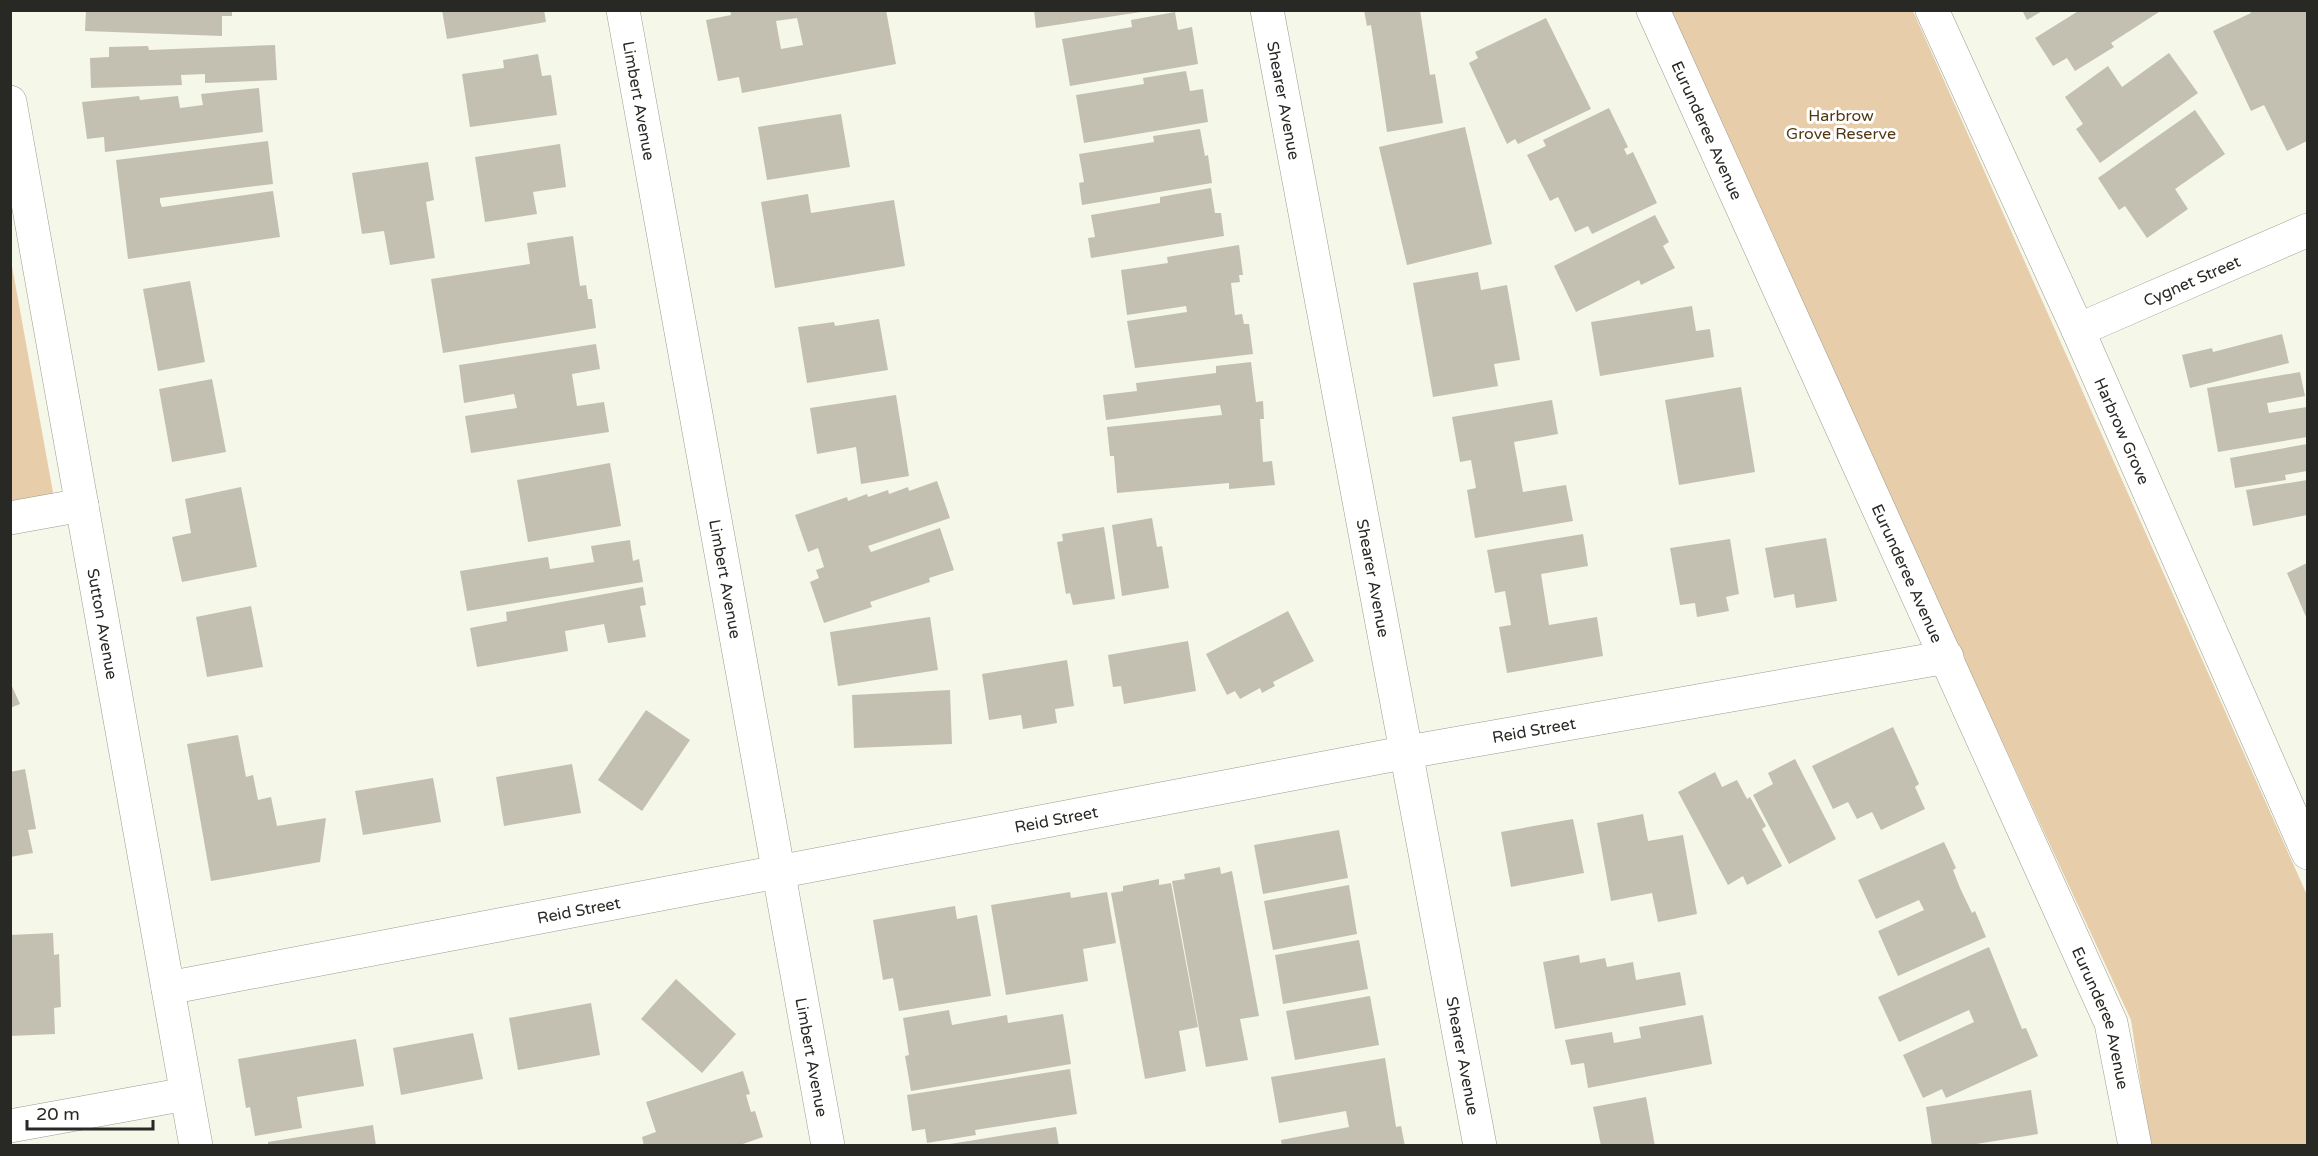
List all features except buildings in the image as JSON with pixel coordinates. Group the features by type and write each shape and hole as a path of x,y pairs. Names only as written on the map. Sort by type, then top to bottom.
{"street":[{"name":"Limbert Avenue","path":"623,10 828,1146"},
{"name":"Shearer Avenue","path":"1267,10 1408,752 1480,1146"},
{"name":"Eurunderee Avenue","path":"1653,10 2111,1023 2134,1146"},
{"name":"Harbrow Grove","path":"1932,10 2078,330 2307,853"},
{"name":"Sutton Avenue","path":"10,102 196,1146"},
{"name":"Cygnet Street","path":"2078,330 2307,230"},
{"path":"10,518 82,505"},
{"name":"Reid Street","path":"168,988 1408,752 1947,657"},
{"path":"10,1126 186,1094"}],"green space":[{"name":"Harbrow Grove Reserve","path":"1665,11 1913,11 2307,895 2307,1145 2150,1145 2131,1020"},
{"path":"10,255 54,498 10,506"}]}
